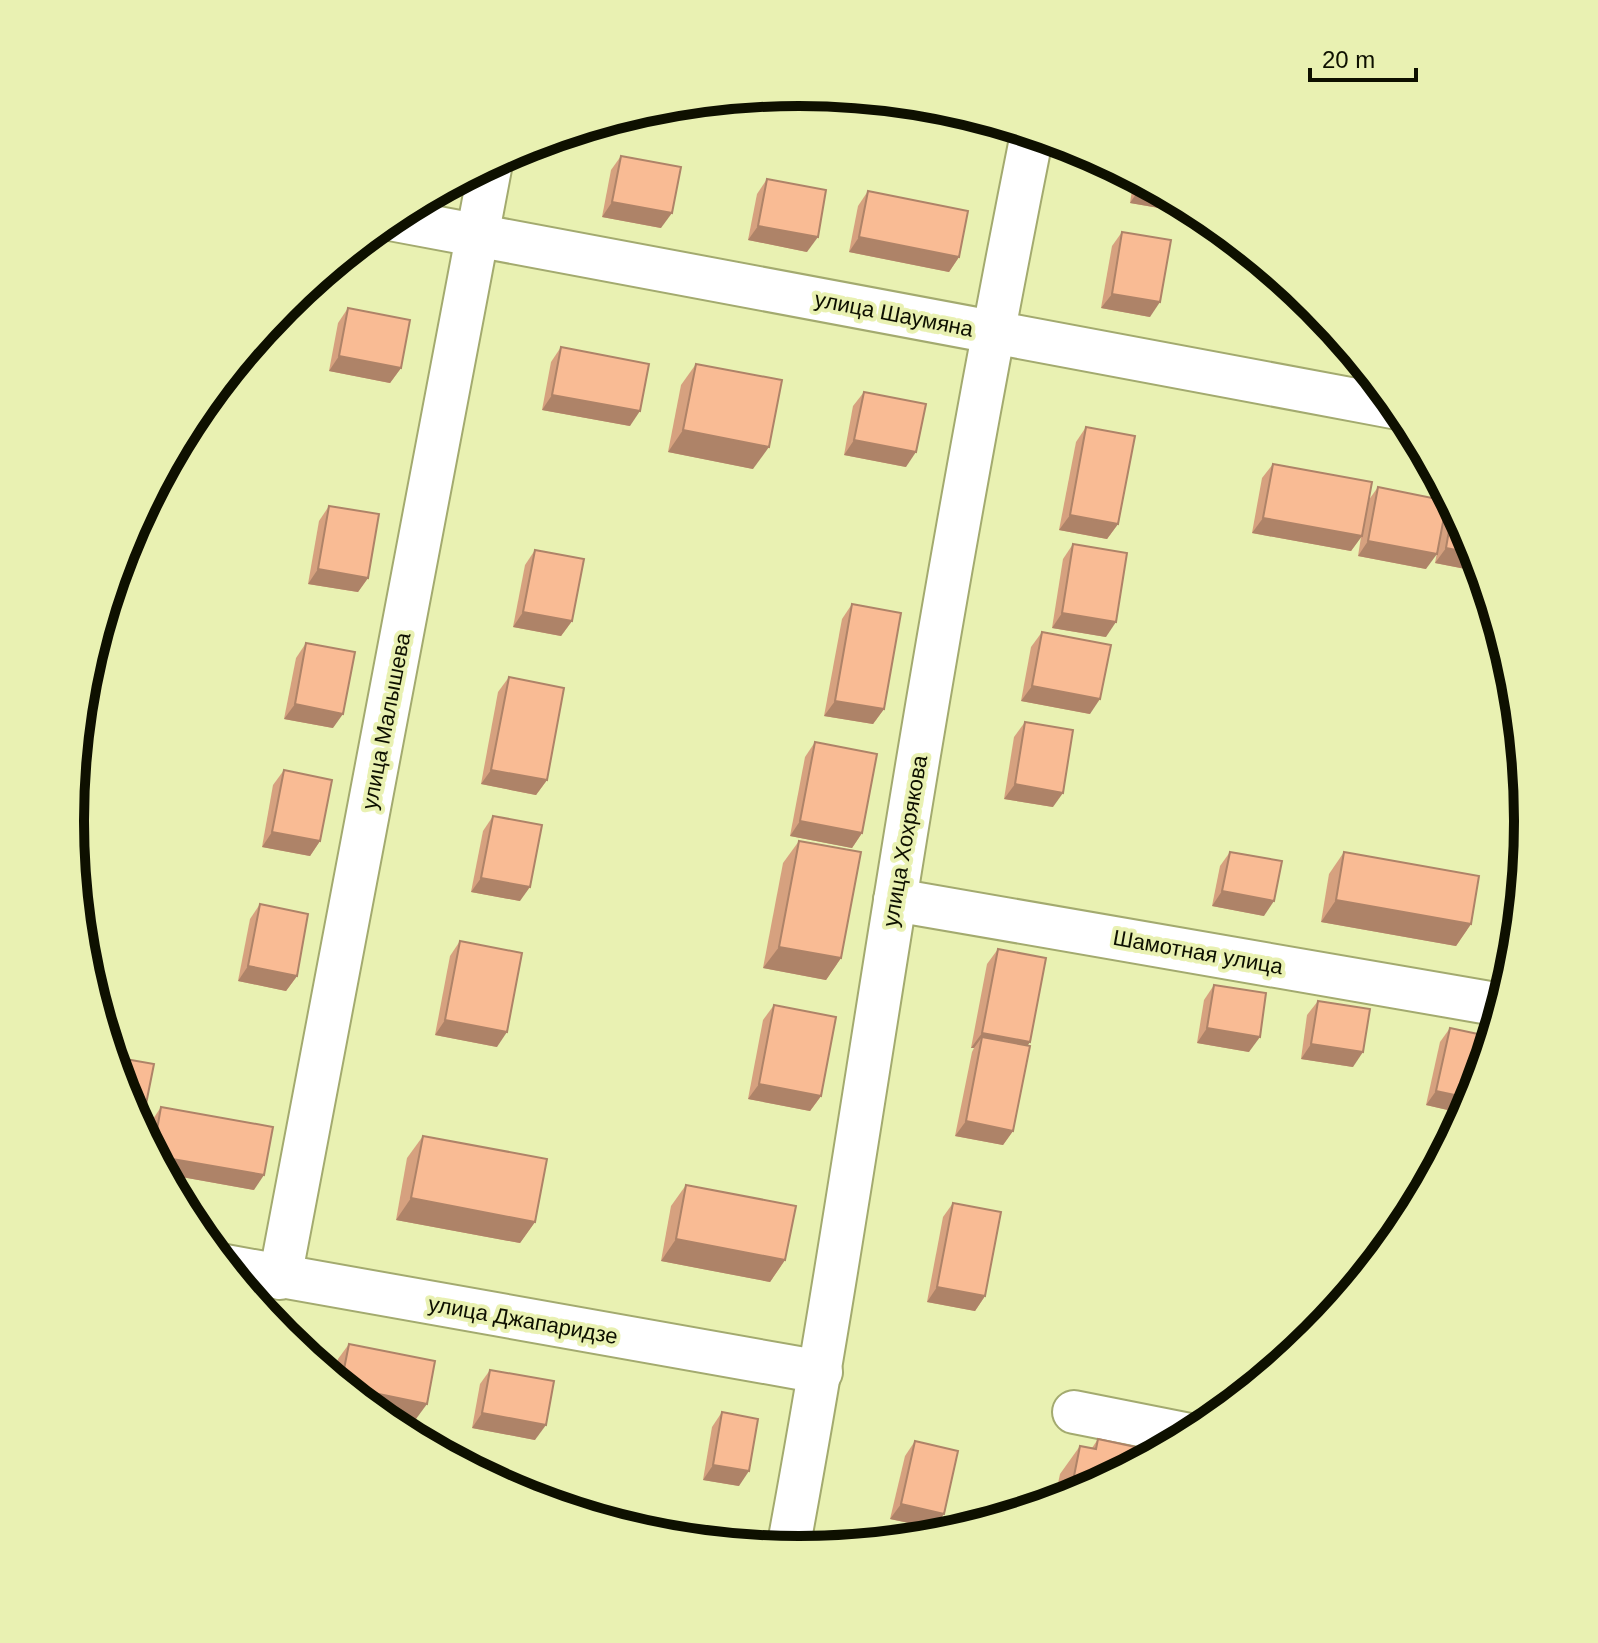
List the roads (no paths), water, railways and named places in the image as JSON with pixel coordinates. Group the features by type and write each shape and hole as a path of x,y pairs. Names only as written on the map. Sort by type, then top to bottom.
{"street":[{"name":"улица Хохрякова","path":"790,1536 821,1372 895,900 992,332 1030,144"},
{"name":"улица Малышева","path":"280,1278 488,178"},
{"name":"улица Шаумяна","path":"409,223 1380,405"},
{"name":"Шамотная улица","path":"895,900 1491,1003"},
{"name":"улица Джапаридзе","path":"242,1270 821,1372"},
{"path":"1074,1412 1171,1431"}]}
